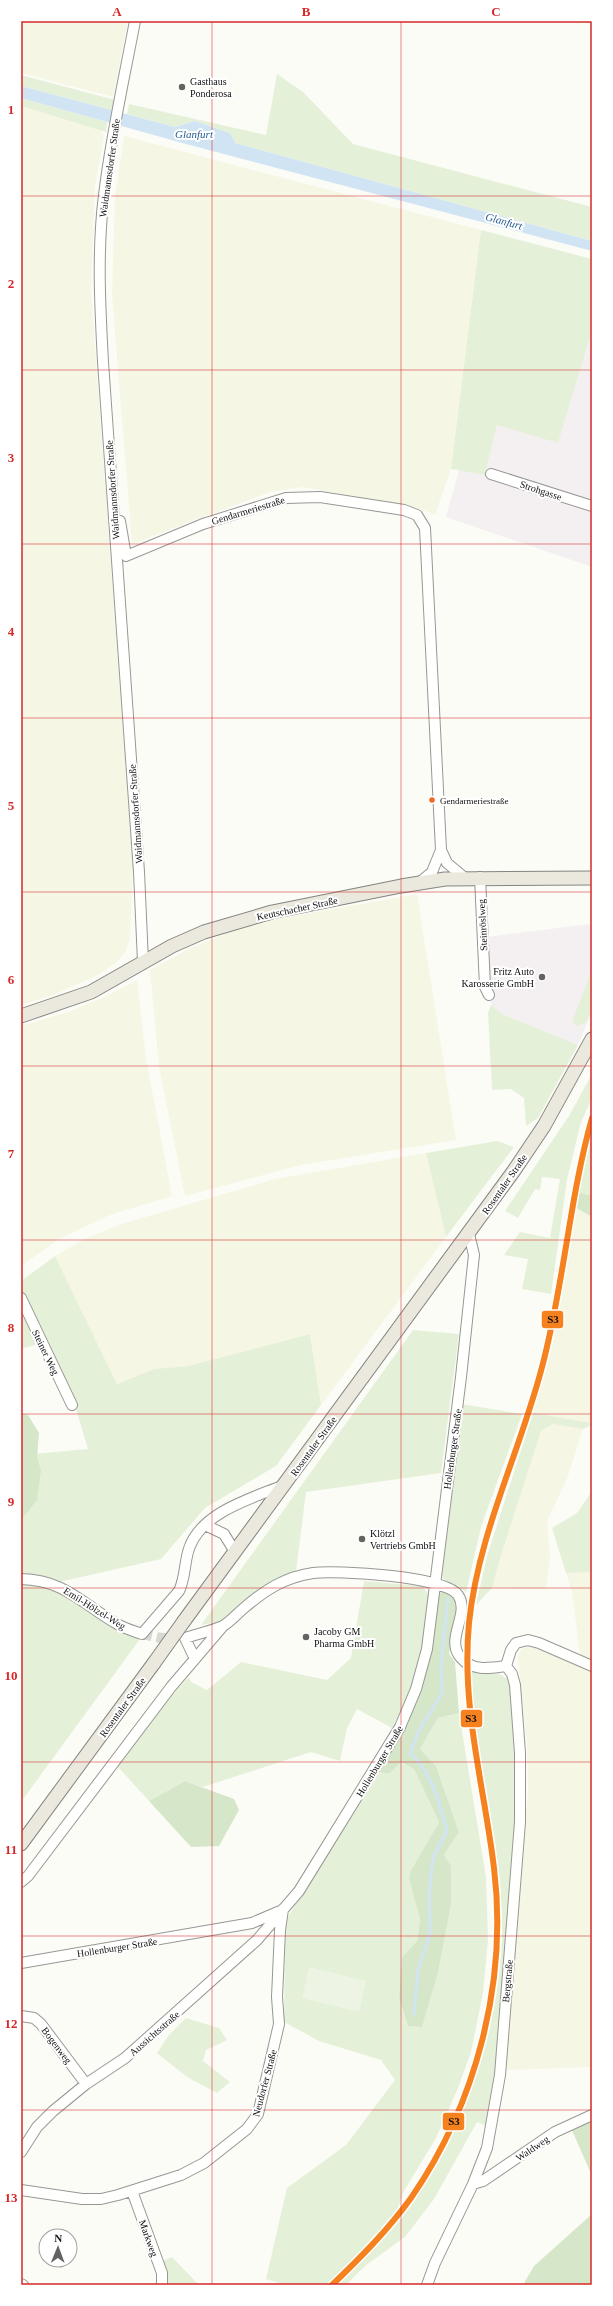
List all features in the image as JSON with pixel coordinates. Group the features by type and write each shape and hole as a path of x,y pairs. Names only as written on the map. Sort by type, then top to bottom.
{"main road":[{"name":"Keutschacher Straße","path":"21,1016 91,992 172,946 236,922 272,912 445,879 592,878"},
{"name":"Rosentaler Straße","path":"21,1844 469,1234 544,1126 592,1039"}],"street":[{"name":"Waidmannsdorfer Straße","path":"135,21 113,134 104,196 100,260 102,354 140,872 143,962"},
{"name":"Gendarmeriestraße","path":"110,465 126,556 203,524 286,498 320,497 404,510 417,515 425,528 442,857 440,874 445,879"},
{"name":"Strohgasse","path":"491,474 592,506"},
{"path":"419,883 432,872 442,857 465,878"},
{"name":"Steinröslweg","path":"480,878 485,988 489,995"},
{"name":"Hollenburger Straße","path":"21,1963 252,1923 283,1909 299,1891 400,1727 416,1688 427,1649 434,1582 460,1384 474,1255 469,1234"},
{"name":"Steiner Weg","path":"21,1298 72,1405"},
{"name":"Emil-Hölzel-Weg","path":"21,1579 45,1581 56,1585 77,1596 119,1626 142,1634 179,1591 189,1549 193,1539 205,1525 224,1512 285,1485"},
{"path":"205,1525 224,1534 235,1552"},
{"path":"21,1882 28,1876 166,1693 195,1658 224,1626 264,1591 282,1581 314,1573 351,1573 434,1582 452,1588 460,1598 462,1606 454,1644 456,1653 464,1662 477,1668 488,1669 506,1666 511,1650 516,1643 528,1640 592,1666"},
{"path":"195,1658 185,1638 224,1626"},
{"name":"Bergstraße","path":"427,2285 435,2263 473,2184 487,2148 500,2075 520,1822 520,1753 515,1685 512,1674 506,1666"},
{"name":"Aussichtsstraße","path":"21,2152 37,2128 86,2084 124,2058 184,2007 257,1940 283,1909"},
{"name":"Neudorfer Straße","path":"21,2190 82,2199 101,2199 181,2175 204,2163 247,2129 258,2114 279,2024 277,1997 280,1930 283,1909"},
{"name":"Bogenweg","path":"21,2016 34,2018 41,2024 86,2084"},
{"name":"Waldweg","path":"473,2184 484,2181 554,2132 592,2116"},
{"name":"Markweg","path":"132,2190 162,2273 162,2285"}],"shaded area":[{"path":"592,331 592,567 446,517 459,470 485,475 497,425 558,442"},
{"path":"589,924 592,925 592,1012 578,1045 502,1014 491,1005 486,937"}],"green space":[{"path":"21,21 128,21 113,97 21,73"},
{"path":"277,74 303,92 353,144 592,207 592,241 235,143 230,133 195,121 175,127 127,114 129,104 266,135"},
{"path":"21,75 119,101 115,111 21,86"},
{"path":"21,98 107,122 106,132 21,106"},
{"path":"21,106 101,130 104,137 95,187 91,291 133,865 130,938 126,951 117,962 98,975 51,996 21,1005"},
{"path":"124,136 481,230 451,469 435,515 418,508 303,487 270,492 132,544 112,295 115,196"},
{"path":"481,230 592,259 592,331 558,443 497,425 485,475 451,469"},
{"path":"417,894 456,1140 301,1165 185,1196 159,1067 150,970 190,948 233,931 266,921"},
{"path":"592,970 592,1012 585,1023 577,1026 573,1023 573,1019"},
{"path":"137,980 146,1058 172,1196 110,1215 59,1239 21,1266 21,1026 68,1012 109,995"},
{"path":"491,1005 502,1014 578,1045 538,1118 526,1126 524,1098 511,1089 492,1090 488,1013"},
{"path":"592,1074 592,1098 581,1122 567,1180 551,1294 522,1289 528,1259 504,1255 520,1232 550,1238 560,1179 542,1177 540,1190 535,1189 518,1218 505,1211 569,1116"},
{"path":"592,1134 592,1196 578,1192"},
{"path":"497,1141 514,1147 446,1237 426,1153"},
{"path":"426,1153 446,1237 321,1405 310,1334 188,1366 154,1369 117,1384 55,1256 83,1240 118,1225 275,1179"},
{"path":"578,1192 592,1196 592,1217 575,1207"},
{"path":"575,1207 592,1217 592,1423 533,1413 548,1364 557,1323"},
{"path":"55,1256 117,1384 154,1369 188,1366 310,1334 321,1405 276,1466 205,1508 161,1559 59,1582 21,1576 21,1514 33,1454 88,1449 75,1406 21,1291 21,1281"},
{"path":"21,1303 38,1344 21,1349"},
{"path":"413,1330 459,1334 441,1473 306,1492 296,1571 269,1583 219,1622 201,1625"},
{"path":"461,1404 522,1414 481,1527 466,1592 444,1579 440,1573"},
{"path":"21,1413 28,1415 39,1433 37,1458 41,1470 37,1500 22,1519"},
{"path":"533,1413 592,1423 592,1425 583,1429 553,1424 541,1431 492,1588 476,1605 487,1556"},
{"path":"553,1424 583,1429 567,1479 547,1521 550,1558 546,1589 492,1588 541,1431"},
{"path":"592,1491 592,1572 566,1573 552,1528 577,1513"},
{"path":"592,1572 592,1659 580,1656 572,1592 566,1573"},
{"path":"364,1581 422,1586 429,1595 423,1648 413,1687 392,1728 357,1709 347,1728 340,1761 311,1752 203,1787 185,1781 149,1801 118,1767 166,1702 189,1677 191,1682 207,1690 241,1662 327,1680 351,1658"},
{"path":"21,1584 52,1588 70,1598 119,1631 140,1639 21,1802"},
{"path":"446,1591 458,1602 449,1654 455,1662 459,1713 438,1718 420,1749 436,1766 459,1832 444,1855 451,1866 451,1905 438,1973 422,2027 408,2026 399,1998 402,1957 417,1941 420,1920 409,1879 410,1872 439,1822 414,1769 401,1762 389,1774 380,1772 419,1693 433,1647 437,1598 441,1592"},
{"path":"530,1646 540,1648 592,1669 592,2067 507,2070 506,2061 528,1790 527,1748 518,1657 521,1649"},
{"path":"470,1669 499,1674 508,1679 512,1689 516,1748 517,1819 497,2073 489,2127 477,2122 434,2199 405,2237 365,2266 346,2285 335,2285 392,2228 409,2207 431,2174 451,2138 467,2100 481,2060 492,2020 499,1978 502,1938 501,1898 495,1841 472,1698"},
{"path":"459,1713 486,1877 488,1940 483,1993 471,2052 458,2088 436,2138 404,2191 398,2208 364,2249 327,2285 285,2285 266,2279 287,2188 346,2145 395,2080 381,2060 319,2041 284,2022 285,1921 380,1772 389,1774 400,1762 414,1769 439,1822 410,1872 409,1879 420,1920 417,1941 402,1957 399,1998 408,2026 422,2026 438,1973 451,1905 444,1855 459,1832 436,1766 420,1749 438,1718"},
{"path":"185,1781 234,1799 239,1810 219,1846 191,1847 149,1801"},
{"path":"309,1967 366,1981 359,2012 302,1998"},
{"path":"186,2018 219,2028 227,2040 206,2050 203,2061 230,2082 217,2093 187,2077 157,2053 169,2035"},
{"path":"592,2120 592,2176 571,2128"},
{"path":"592,2214 592,2285 523,2285 534,2266"},
{"path":"172,2257 199,2285 166,2285 162,2261"}],"water":[{"name":"Glanfurt","path":"21,86 175,127 195,121 230,133 235,143 592,241 592,251 186,144 21,98"}],"waterway":[{"path":"414,2014 418,1970 430,1934 429,1893 433,1858 447,1831 438,1799 430,1779 418,1761 410,1753 419,1731 442,1693 441,1666 448,1598"}],"tunnel":[{"path":"142,1634 161,1638 177,1638"}],"transit line":[{"name":"S3","path":"332,2285 393,2221 411,2198 434,2162 453,2123 470,2082 482,2040 491,1998 496,1954 497,1911 490,1837 471,1716 467,1655 469,1623 481,1557 490,1525 533,1399 550,1336 578,1180 592,1118"}],"place":[{"name":"Gasthaus Ponderosa","path":"182,87"},
{"name":"Gendarmeriestraße","path":"432,800"},
{"name":"Fritz Auto Karosserie GmbH","path":"542,977"},
{"name":"Klötzl Vertriebs GmbH","path":"362,1539"},
{"name":"Jacoby GM Pharma GmbH","path":"306,1637"}]}
